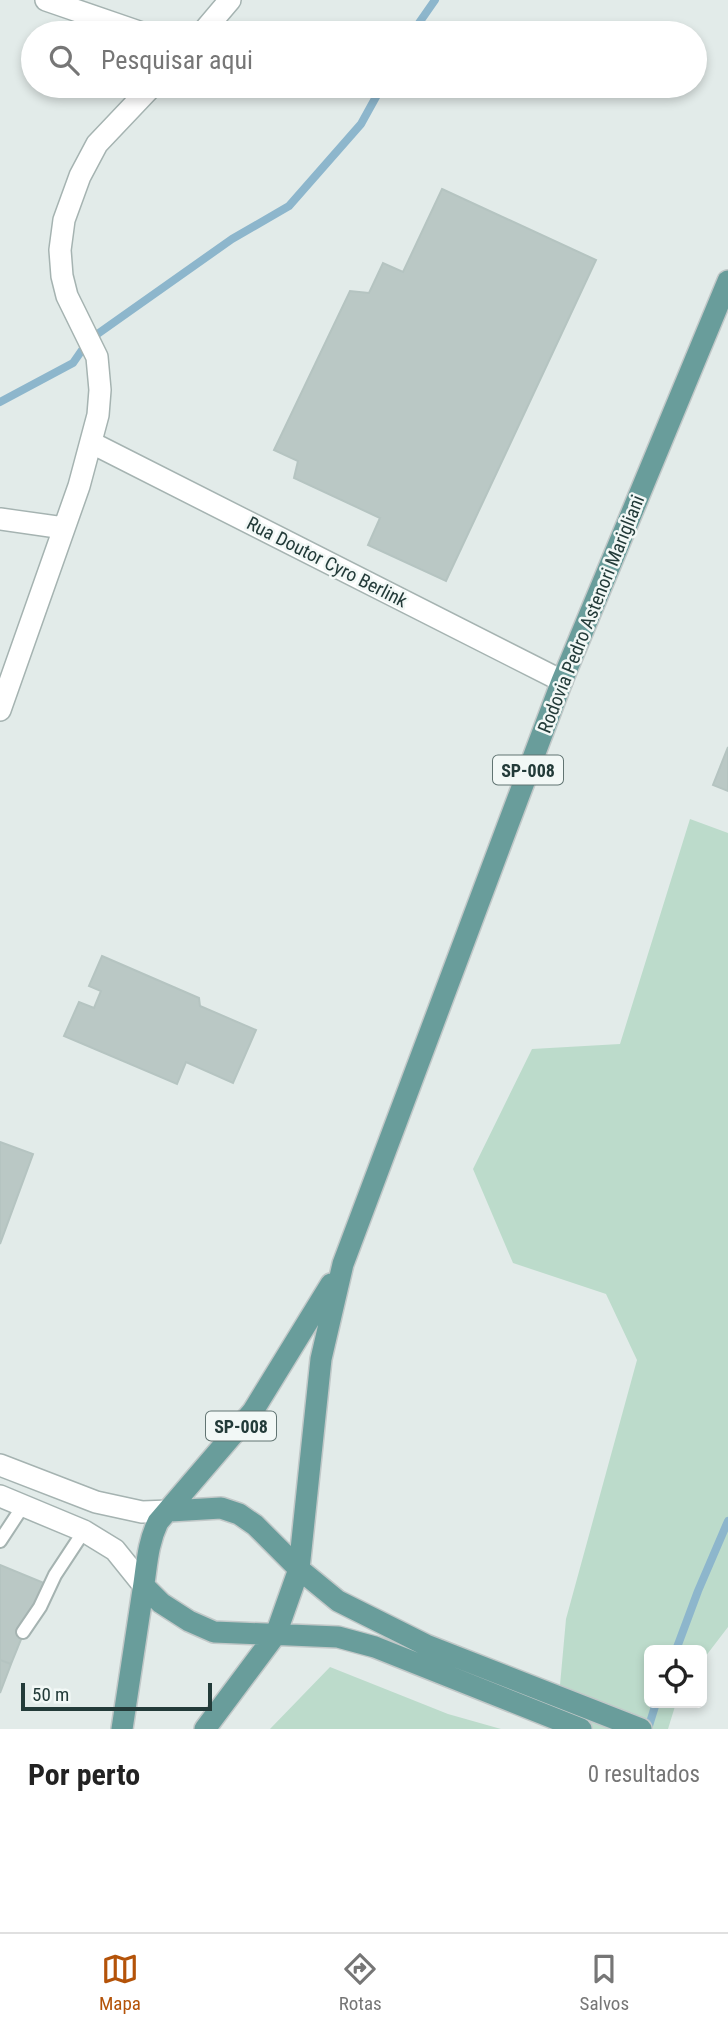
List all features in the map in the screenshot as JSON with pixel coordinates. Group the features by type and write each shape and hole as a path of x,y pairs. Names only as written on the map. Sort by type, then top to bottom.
{"main road":[{"name":"Rodovia Pedro Astenori Marigliani","path":"205,1729 276,1634 299,1569 321,1359 343,1264 562,681 728,281"},
{"name":"Rodovia Pedro Astenori Marigliani","path":"122,1729 144,1586 145,1561 152,1534 158,1522 253,1411 343,1264"},
{"path":"170,1511 221,1508 239,1514 255,1525 299,1569 338,1601 426,1645 641,1729"},
{"path":"144,1586 161,1602 189,1621 214,1632 338,1637 375,1647 581,1729"}],"street":[{"path":"46,0 107,21"},
{"path":"212,21 230,0"},
{"path":"0,710 64,528 92,443 98,415 100,390 97,357 67,296 62,276 60,250 64,220 80,176 97,144 141,98"},
{"name":"Rua Doutor Cyro Berlink","path":"92,443 562,681"},
{"path":"0,519 64,528"},
{"path":"0,1465 96,1502 142,1512 170,1511"},
{"path":"0,1496 84,1531 115,1550 144,1586"}],"lane":[{"path":"0,1541 23,1506"},
{"path":"23,1632 40,1607 55,1574 84,1531"}],"green space":[{"path":"690,819 728,833 728,1627 707,1654 707,1645 644,1645 644,1708 674,1708 668,1729 556,1729 566,1619 637,1360 606,1294 513,1263 473,1169 532,1049 620,1044"},
{"path":"330,1667 448,1714 501,1729 270,1729"}],"building":[{"path":"442,189 596,260 446,581 368,545 380,518 294,478 298,461 274,450 350,291 369,293 383,263 403,272"},
{"path":"728,747 728,791 713,785"},
{"path":"102,956 199,998 200,1006 256,1030 233,1083 186,1062 177,1084 64,1036 79,1002 94,1008 101,991 89,986"},
{"path":"0,1142 33,1154 0,1244"},
{"path":"0,1565 44,1583 11,1664 0,1660"},
{"path":"0,1660 11,1664 0,1693"}],"waterway":[{"path":"420,21 435,0"},
{"path":"0,402 73,363 89,340 232,239 289,206 361,124 375,98"},
{"path":"678,1645 728,1521"},
{"path":"648,1729 654,1708"}]}
